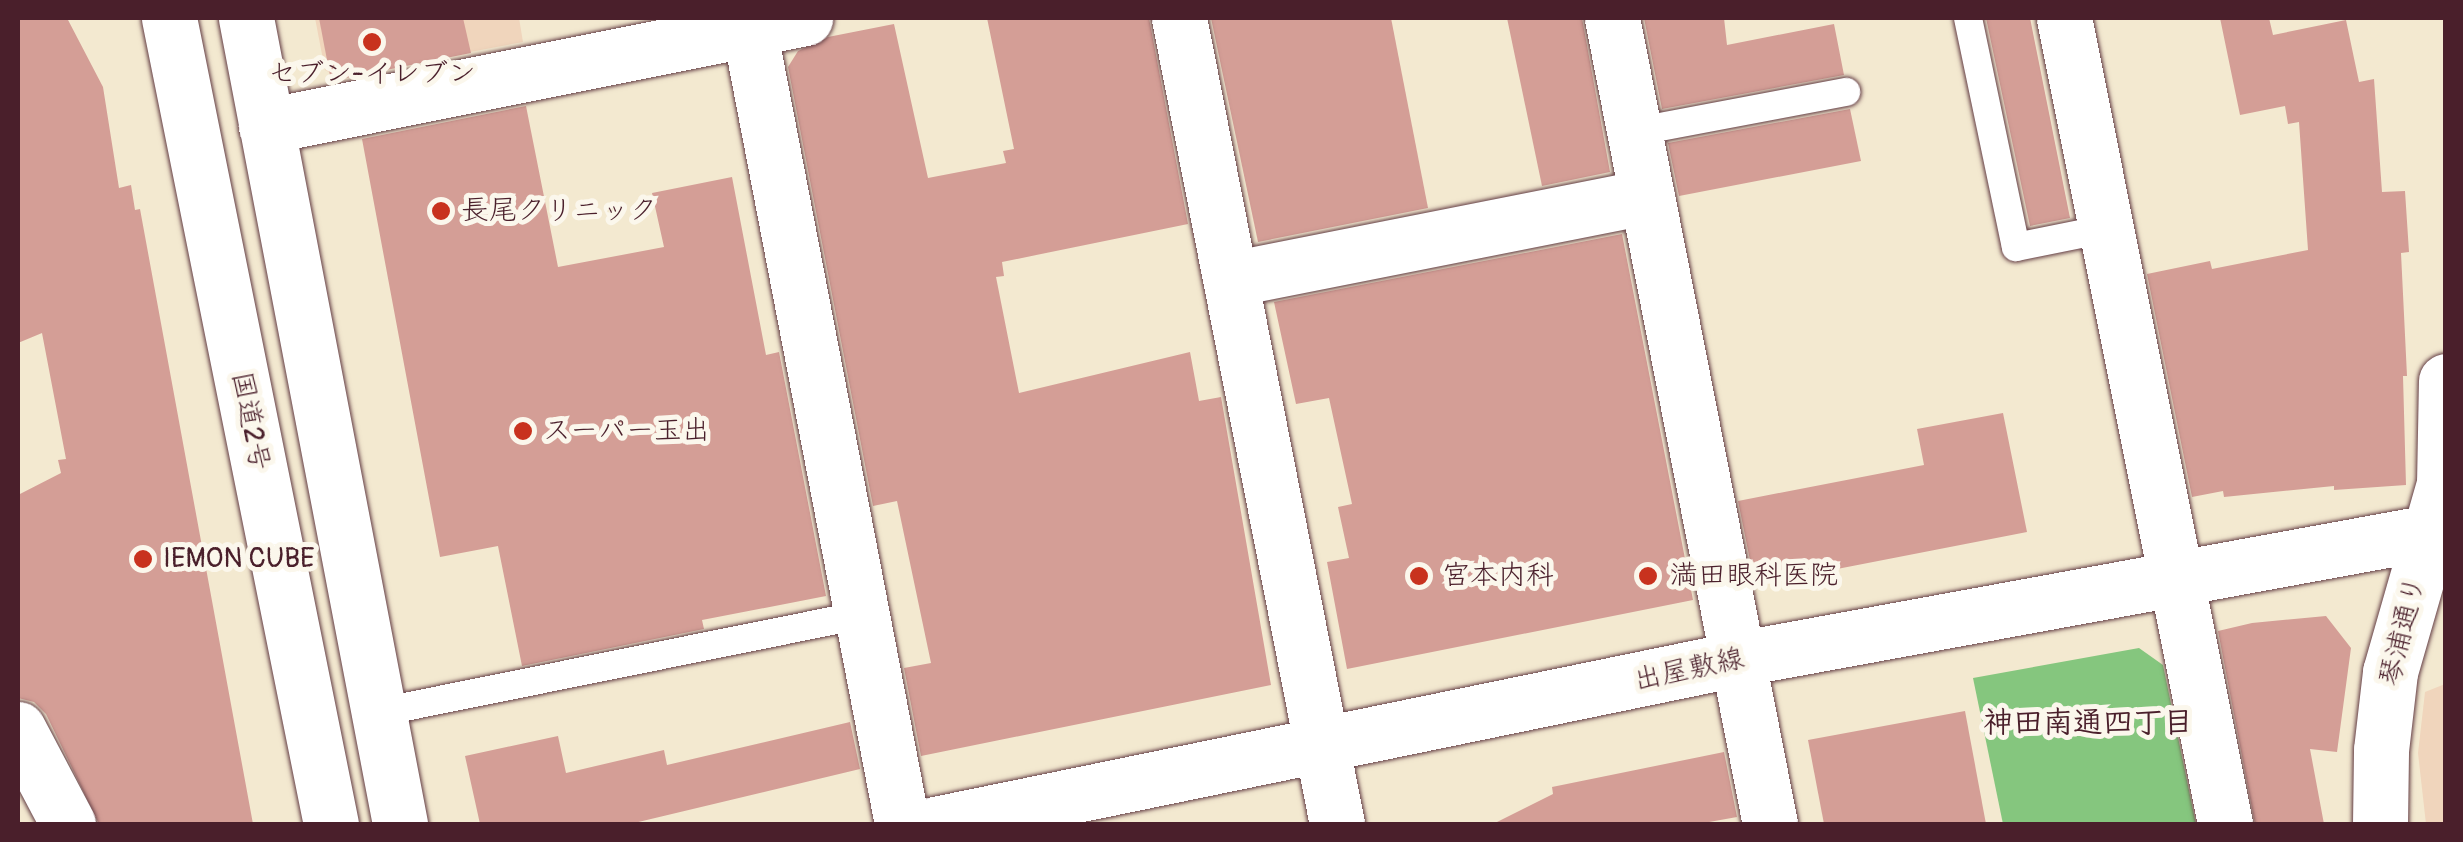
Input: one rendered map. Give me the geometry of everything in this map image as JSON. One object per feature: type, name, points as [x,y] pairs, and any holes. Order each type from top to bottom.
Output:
[{"type":"main road","name":"国道2号","points":[[169,18],[331,824]]},
{"type":"main road","points":[[246,18],[400,824]]},
{"type":"main road","points":[[266,126],[748,23],[805,18]]},
{"type":"main road","points":[[1179,18],[1338,824]]},
{"type":"main road","points":[[1612,18],[1770,824]]},
{"type":"main road","points":[[2064,18],[2226,824]]},
{"type":"main road","points":[[748,23],[858,616],[902,824]]},
{"type":"main road","points":[[1230,279],[1647,197]]},
{"type":"main road","name":"琴浦通り","points":[[2380,824],[2380,750],[2390,672],[2438,530],[2444,484],[2446,381]]},
{"type":"main road","name":"出屋敷線","points":[[935,824],[1737,660],[2438,530]]},
{"type":"main road","points":[[22,747],[68,824]]},
{"type":"lane","points":[[1968,18],[2016,247],[2105,229]]},
{"type":"lane","points":[[1634,132],[1846,92]]},
{"type":"lane","points":[[376,713],[858,616]]},
{"type":"shaded area","points":[[315,18],[519,18],[523,42],[338,77],[325,70]]},
{"type":"shaded area","points":[[2445,684],[2445,824],[2426,824],[2418,753],[2425,692]]},
{"type":"green space","points":[[2139,648],[2163,665],[2196,824],[2003,824],[1973,678]]},
{"type":"building","points":[[18,18],[67,18],[103,87],[119,188],[131,185],[135,210],[140,209],[253,824],[99,824],[46,714],[34,702],[18,698],[18,495],[61,473],[58,460],[66,459],[42,333],[18,343]]},
{"type":"building","name":"セブン-イレブン","points":[[319,18],[463,18],[471,53],[331,81]]},
{"type":"building","points":[[987,18],[1149,18],[1188,224],[1002,262],[1004,276],[996,277],[1019,393],[1190,352],[1199,401],[1221,397],[1271,685],[921,756],[904,668],[931,663],[897,501],[873,506],[788,67],[798,51],[828,37],[894,24],[928,178],[1006,163],[1003,151],[1014,149]]},
{"type":"building","points":[[1211,18],[1391,18],[1428,208],[1258,242]]},
{"type":"building","points":[[1507,18],[1582,18],[1610,172],[1542,186]]},
{"type":"building","points":[[1644,18],[1724,18],[1727,45],[1834,24],[1844,75],[1662,109]]},
{"type":"building","points":[[1986,18],[2030,18],[2070,218],[2030,226]]},
{"type":"building","points":[[2220,18],[2269,18],[2273,35],[2346,20],[2359,82],[2374,79],[2382,192],[2405,191],[2409,252],[2401,253],[2407,376],[2403,376],[2406,485],[2334,490],[2334,486],[2224,497],[2223,491],[2192,497],[2147,274],[2210,261],[2212,269],[2308,250],[2299,122],[2288,124],[2285,106],[2240,115]]},
{"type":"building","points":[[526,106],[558,267],[664,247],[652,193],[732,177],[766,355],[779,352],[826,596],[702,620],[704,629],[522,666],[498,546],[440,557],[362,139]]},
{"type":"building","points":[[1850,109],[1861,161],[1679,196],[1668,143]]},
{"type":"building","points":[[1622,234],[1693,600],[1347,669],[1327,562],[1349,558],[1338,507],[1352,504],[1329,398],[1296,404],[1274,302]]},
{"type":"building","points":[[2003,413],[2027,532],[1755,585],[1738,501],[1924,465],[1917,429]]},
{"type":"building","points":[[2326,616],[2351,648],[2337,752],[2310,749],[2324,824],[2255,824],[2218,631],[2252,623]]},
{"type":"building","points":[[1965,711],[1986,824],[1824,824],[1808,740]]},
{"type":"building","points":[[850,722],[860,769],[630,824],[480,824],[465,756],[558,736],[566,773],[664,750],[667,765]]},
{"type":"building","points":[[1724,752],[1737,817],[1698,824],[1493,824],[1553,794],[1552,787]]},
{"type":"place","name":"セブン-イレブン","points":[[372,42]]},
{"type":"place","name":"長尾クリニック","points":[[441,211]]},
{"type":"place","name":"スーパー玉出","points":[[523,431]]},
{"type":"place","name":"IEMON CUBE","points":[[143,559]]},
{"type":"place","name":"宮本内科","points":[[1419,576]]},
{"type":"place","name":"満田眼科医院","points":[[1648,576]]},
{"type":"district","name":"神田南通四丁目","points":[[2088,723]]}]
